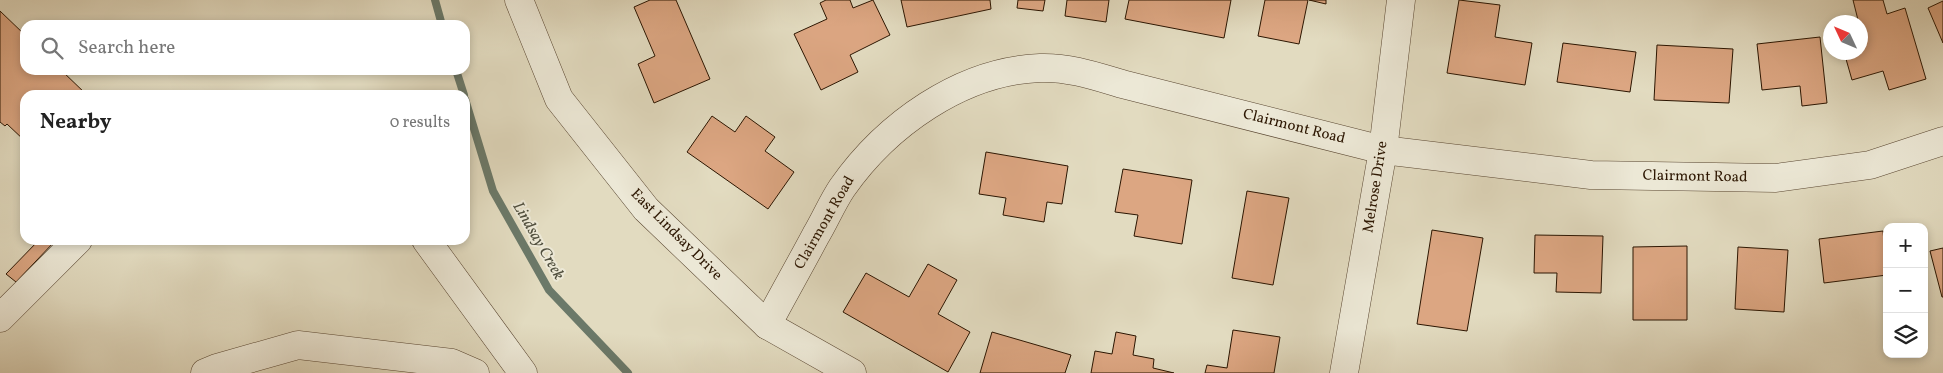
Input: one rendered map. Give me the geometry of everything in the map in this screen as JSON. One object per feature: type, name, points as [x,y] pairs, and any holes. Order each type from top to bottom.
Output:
[{"type":"street","name":"East Lindsay Drive","points":[[518,0],[558,99],[646,209],[767,325],[852,373]]},
{"type":"street","name":"Melrose Drive","points":[[1344,373],[1383,150],[1401,0]]},
{"type":"street","name":"Clairmont Road","points":[[767,325],[841,190],[866,158],[895,130],[928,106],[963,87],[1001,73],[1041,68],[1081,71],[1122,84],[1383,150],[1591,175],[1776,178],[1870,165],[1943,141]]},
{"type":"street","points":[[0,318],[73,245]]},
{"type":"street","points":[[430,245],[523,373]]},
{"type":"street","points":[[205,373],[298,345],[452,363],[476,373]]},
{"type":"building","points":[[650,0],[676,0],[710,79],[654,103],[638,64],[655,56],[634,7]]},
{"type":"building","points":[[826,0],[850,0],[853,8],[873,0],[890,35],[850,55],[858,72],[821,90],[794,34],[827,19],[820,3]]},
{"type":"building","points":[[901,0],[990,0],[991,9],[907,27]]},
{"type":"building","points":[[1018,0],[1045,0],[1043,11],[1017,8]]},
{"type":"building","points":[[1067,0],[1109,0],[1106,22],[1065,16]]},
{"type":"building","points":[[1129,0],[1231,0],[1224,38],[1125,19]]},
{"type":"building","points":[[1265,0],[1308,0],[1299,44],[1258,36]]},
{"type":"building","points":[[1309,0],[1326,0],[1326,4]]},
{"type":"building","points":[[1459,0],[1500,5],[1495,37],[1532,43],[1525,85],[1447,73]]},
{"type":"building","points":[[1853,0],[1883,0],[1887,14],[1905,8],[1926,79],[1889,90],[1883,71],[1852,80],[1846,60],[1868,60],[1868,15],[1857,15]]},
{"type":"building","points":[[1943,1],[1943,43],[1928,8]]},
{"type":"building","points":[[0,11],[20,30],[20,75],[66,75],[82,90],[20,90],[20,136],[7,124],[5,126],[0,122]]},
{"type":"building","points":[[1820,37],[1827,103],[1802,106],[1800,86],[1762,90],[1757,44]]},
{"type":"building","points":[[1563,43],[1636,52],[1630,92],[1557,82]]},
{"type":"building","points":[[1657,45],[1733,49],[1729,103],[1654,100]]},
{"type":"building","points":[[712,116],[735,132],[746,116],[775,137],[765,151],[794,172],[768,209],[687,152]]},
{"type":"building","points":[[986,152],[1068,166],[1062,204],[1047,202],[1044,222],[1003,215],[1006,198],[979,194]]},
{"type":"building","points":[[1123,169],[1192,180],[1182,244],[1134,236],[1138,215],[1115,212]]},
{"type":"building","points":[[1247,191],[1289,198],[1273,285],[1232,278]]},
{"type":"building","points":[[1432,230],[1483,238],[1467,331],[1417,324]]},
{"type":"building","points":[[1883,231],[1883,276],[1824,283],[1819,239]]},
{"type":"building","points":[[1535,235],[1603,236],[1601,293],[1556,292],[1557,273],[1534,273]]},
{"type":"building","points":[[34,245],[51,245],[16,282],[6,274]]},
{"type":"building","points":[[1687,246],[1687,320],[1633,320],[1633,247]]},
{"type":"building","points":[[1738,247],[1788,250],[1784,312],[1735,309]]},
{"type":"building","points":[[1943,248],[1943,297],[1942,297],[1930,251]]},
{"type":"building","points":[[928,264],[957,280],[938,314],[970,332],[948,372],[843,312],[866,273],[909,297]]},
{"type":"building","points":[[1233,330],[1280,337],[1274,373],[1205,373],[1207,365],[1227,368]]},
{"type":"building","points":[[992,332],[1071,355],[1065,373],[980,373]]},
{"type":"building","points":[[1116,332],[1136,336],[1133,355],[1154,359],[1153,368],[1174,373],[1091,373],[1095,351],[1112,354]]},
{"type":"waterway","name":"Lindsay Creek","points":[[435,0],[441,20]]},
{"type":"waterway","name":"Lindsay Creek","points":[[458,75],[462,90]]},
{"type":"waterway","name":"Lindsay Creek","points":[[470,115],[493,191],[549,290],[628,373]]}]
